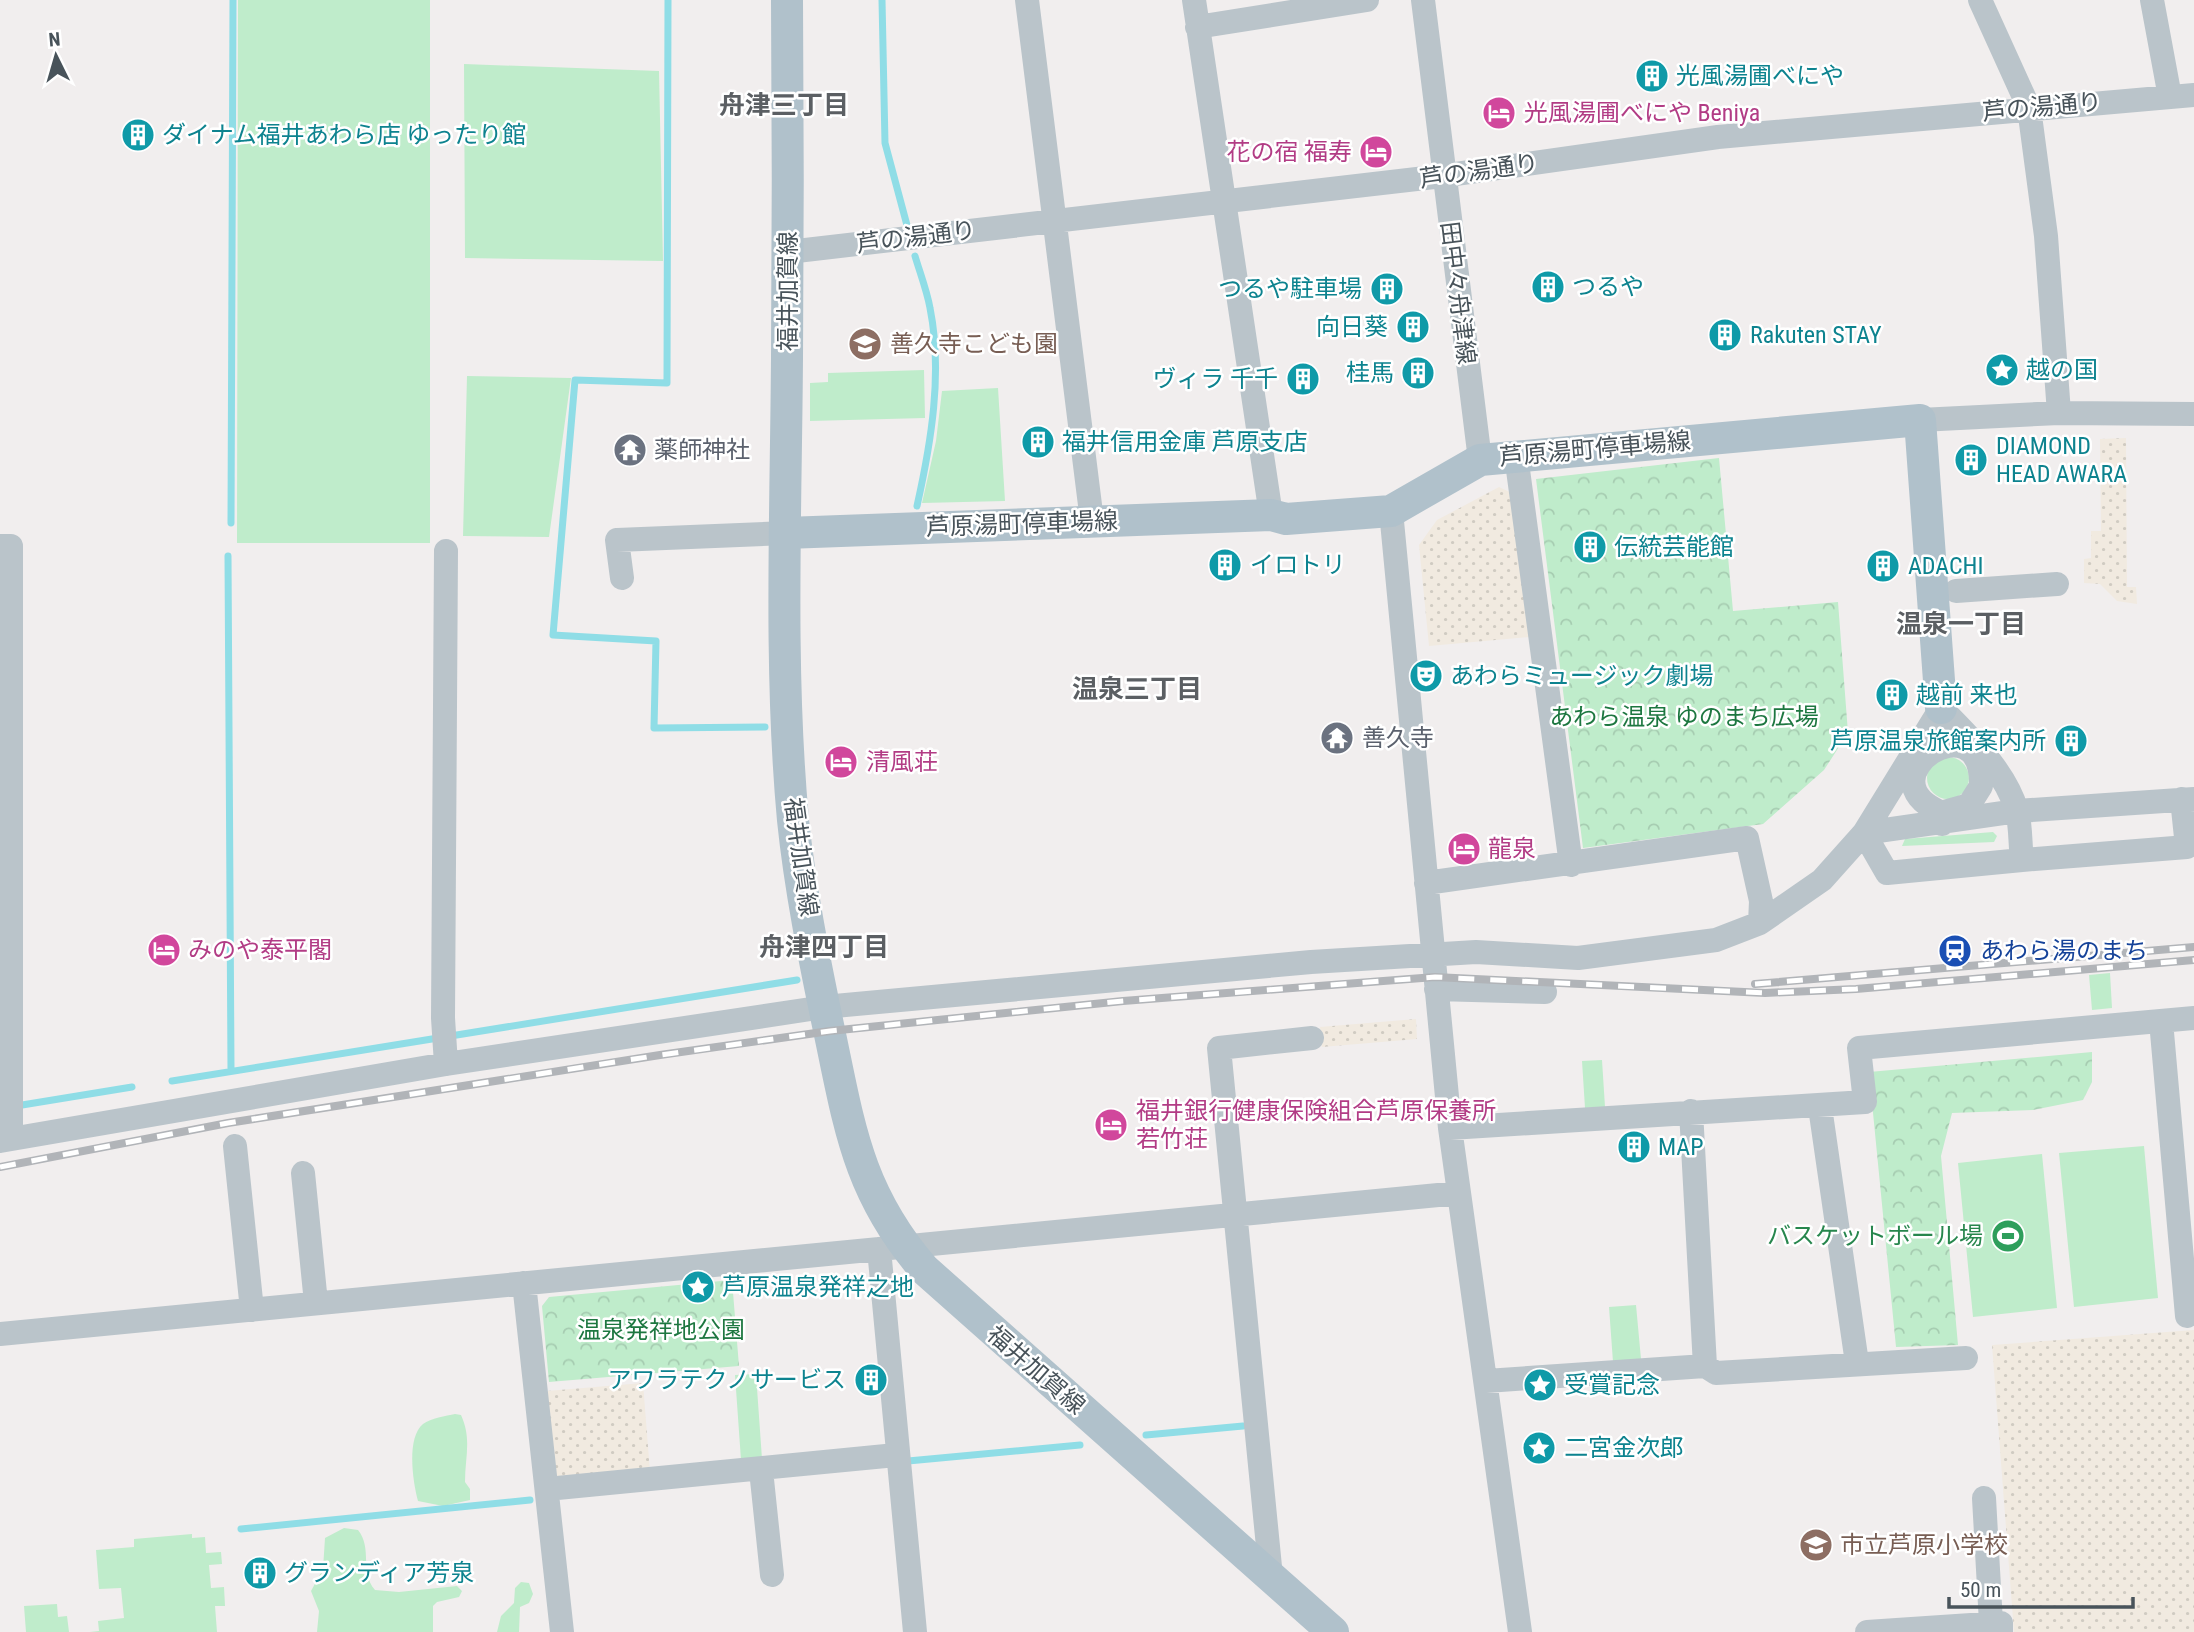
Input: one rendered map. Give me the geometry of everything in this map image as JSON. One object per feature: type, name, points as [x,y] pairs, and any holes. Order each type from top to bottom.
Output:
[{"type":"main road","name":"福井加賀線","points":[[787,0],[786,533],[790,779],[793,824],[824,1007],[857,1155],[891,1247],[949,1293],[1333,1632]]},
{"type":"main road","name":"芦原湯町停車場線","points":[[786,533],[1271,515],[1286,519],[1391,511],[1480,460],[1920,420]]},
{"type":"main road","points":[[1920,420],[1941,708]]},
{"type":"street","points":[[1027,0],[1092,521]]},
{"type":"street","points":[[1194,0],[1271,515]]},
{"type":"street","points":[[1198,27],[1367,0]]},
{"type":"street","name":"田中々舟津線","points":[[1423,0],[1480,460]]},
{"type":"street","points":[[1980,0],[2029,108],[2046,236],[2059,413]]},
{"type":"street","points":[[2152,0],[2182,96]]},
{"type":"street","name":"芦の湯通り","points":[[788,252],[1443,176],[1718,137],[2182,96]]},
{"type":"street","points":[[1920,420],[2059,413],[2194,414]]},
{"type":"street","points":[[1516,455],[1572,865]]},
{"type":"street","points":[[1391,511],[1450,1128],[1520,1632]]},
{"type":"street","points":[[622,578],[617,540],[786,533]]},
{"type":"street","points":[[0,546],[11,546],[10,1086],[5,1140],[445,1055],[824,1007],[1311,962],[1476,952],[1578,958],[1716,940],[1760,923],[1822,880],[1864,833],[1914,763],[1941,708],[2017,811],[2022,860]]},
{"type":"street","points":[[445,1055],[446,551]]},
{"type":"street","points":[[1956,591],[2057,584]]},
{"type":"street","points":[[1914,763],[1933,750],[1947,745],[1965,750],[1979,758]]},
{"type":"street","points":[[1953,816],[1981,786],[1979,758]]},
{"type":"street","points":[[1914,763],[1915,786],[1919,795],[1953,816]]},
{"type":"street","points":[[2188,799],[2187,847],[1887,873],[1864,833],[1953,816],[2188,799]]},
{"type":"street","points":[[1426,883],[1572,865],[1747,838],[1760,901],[1760,923]]},
{"type":"street","points":[[1436,989],[1545,992]]},
{"type":"street","points":[[1450,1128],[1691,1111],[1820,1107],[1865,1102],[1859,1048],[2194,1018]]},
{"type":"street","points":[[2161,1021],[2187,1316]]},
{"type":"street","points":[[1271,1577],[1219,1048],[1312,1038]]},
{"type":"street","points":[[1820,1107],[1857,1363]]},
{"type":"street","points":[[1691,1111],[1705,1366]]},
{"type":"street","points":[[235,1146],[252,1310]]},
{"type":"street","points":[[303,1173],[316,1303]]},
{"type":"street","points":[[0,1334],[1460,1193]]},
{"type":"street","points":[[891,1247],[896,1455],[915,1632]]},
{"type":"street","points":[[524,1283],[562,1632]]},
{"type":"street","points":[[1486,1381],[1705,1366],[1716,1373],[1966,1358]]},
{"type":"street","points":[[547,1489],[896,1455]]},
{"type":"street","points":[[761,1470],[772,1575]]},
{"type":"street","points":[[1867,1632],[1996,1628],[1984,1498]]},
{"type":"green space","points":[[238,0],[430,0],[430,543],[237,543]]},
{"type":"green space","points":[[464,64],[659,71],[663,261],[465,258]]},
{"type":"green space","points":[[924,370],[925,418],[810,421],[810,383],[828,382],[828,373]]},
{"type":"green space","points":[[467,376],[571,378],[549,537],[463,536]]},
{"type":"green space","points":[[998,388],[1005,501],[922,503],[936,441],[942,391]]},
{"type":"green space","name":"あわら温泉 ゆのまち広場","points":[[1719,458],[1733,611],[1838,602],[1848,733],[1824,770],[1763,824],[1583,848],[1536,479]]},
{"type":"green space","points":[[1948,757],[1963,763],[1969,778],[1963,793],[1948,799],[1933,793],[1927,778],[1933,763]]},
{"type":"green space","points":[[1993,832],[1997,836],[1994,842],[1902,846],[1905,839]]},
{"type":"green space","points":[[2110,973],[2112,1008],[2092,1010],[2089,975]]},
{"type":"green space","points":[[2092,1052],[2092,1082],[2083,1100],[2033,1110],[1952,1113],[1941,1156],[1958,1345],[1896,1347],[1869,1072]]},
{"type":"green space","points":[[1602,1060],[1605,1107],[1585,1108],[1582,1061]]},
{"type":"green space","points":[[2144,1146],[2158,1298],[2074,1307],[2059,1153]]},
{"type":"green space","name":"バスケットボール場","points":[[2042,1154],[2057,1308],[1973,1317],[1958,1163]]},
{"type":"green space","name":"温泉発祥地公園","points":[[732,1280],[739,1366],[549,1382],[542,1306],[549,1297]]},
{"type":"green space","points":[[1636,1305],[1641,1359],[1613,1362],[1609,1307]]},
{"type":"green space","points":[[756,1374],[762,1459],[741,1460],[735,1375]]},
{"type":"green space","points":[[455,1414],[461,1415],[466,1432],[465,1482],[470,1489],[470,1500],[443,1506],[418,1501],[412,1461],[414,1439],[423,1424]]},
{"type":"green space","points":[[344,1528],[358,1530],[362,1537],[368,1575],[375,1590],[399,1592],[457,1586],[462,1591],[459,1597],[437,1602],[433,1606],[433,1632],[317,1632],[319,1611],[311,1591],[323,1569],[325,1538]]},
{"type":"green space","points":[[192,1534],[192,1538],[205,1537],[206,1553],[221,1552],[222,1564],[209,1565],[211,1588],[224,1587],[225,1606],[215,1606],[217,1632],[90,1632],[99,1631],[98,1621],[124,1618],[121,1588],[99,1589],[96,1550],[134,1547],[134,1539]]},
{"type":"green space","points":[[521,1582],[529,1583],[533,1594],[529,1603],[520,1607],[519,1632],[497,1632],[501,1616],[514,1603],[515,1588]]},
{"type":"green space","points":[[57,1604],[58,1617],[67,1616],[69,1632],[26,1632],[24,1606]]},
{"type":"sand","points":[[2126,438],[2127,587],[2136,587],[2137,604],[2117,601],[2100,584],[2084,583],[2084,559],[2091,558],[2091,531],[2101,531],[2100,439]]},
{"type":"sand","points":[[1499,487],[1516,495],[1530,637],[1429,646],[1419,545],[1437,520]]},
{"type":"sand","points":[[1416,1019],[1417,1039],[1322,1047],[1320,1027]]},
{"type":"sand","points":[[2194,1330],[2194,1632],[2014,1632],[1992,1345]]},
{"type":"sand","points":[[643,1383],[650,1472],[554,1480],[547,1391]]},
{"type":"waterway","points":[[231,523],[233,0]]},
{"type":"waterway","points":[[668,0],[667,383],[575,380],[553,635],[656,641],[654,728],[765,727]]},
{"type":"waterway","points":[[882,0],[885,143],[908,229]]},
{"type":"waterway","points":[[915,256],[930,308],[935,358],[931,433],[917,506]]},
{"type":"waterway","points":[[228,556],[231,1070]]},
{"type":"waterway","points":[[172,1081],[797,980]]},
{"type":"waterway","points":[[16,1106],[132,1087]]},
{"type":"waterway","points":[[1146,1435],[1243,1426]]},
{"type":"waterway","points":[[908,1461],[1080,1445]]},
{"type":"waterway","points":[[241,1529],[530,1500]]},
{"type":"railway","points":[[1755,984],[2194,947]]},
{"type":"railway","points":[[0,1167],[228,1123],[660,1055],[830,1031],[1123,1001],[1435,977],[1765,993],[1856,989],[2194,960]]},
{"type":"place","name":"光風湯圃べにや","points":[[1652,76]]},
{"type":"place","name":"光風湯圃べにや Beniya","points":[[1499,113]]},
{"type":"place","name":"ダイナム福井あわら店 ゆったり館","points":[[138,135]]},
{"type":"place","name":"花の宿 福寿","points":[[1376,152]]},
{"type":"place","name":"つるや","points":[[1548,287]]},
{"type":"place","name":"つるや駐車場","points":[[1387,289]]},
{"type":"place","name":"向日葵","points":[[1413,327]]},
{"type":"place","name":"Rakuten STAY","points":[[1725,335]]},
{"type":"place","name":"善久寺こども園","points":[[865,344]]},
{"type":"place","name":"越の国","points":[[2002,370]]},
{"type":"place","name":"桂馬","points":[[1418,373]]},
{"type":"place","name":"ヴィラ 千千","points":[[1303,379]]},
{"type":"place","name":"福井信用金庫 芦原支店","points":[[1038,442]]},
{"type":"place","name":"薬師神社","points":[[630,450]]},
{"type":"place","name":"DIAMOND HEAD AWARA","points":[[1971,460]]},
{"type":"place","name":"伝統芸能館","points":[[1590,547]]},
{"type":"place","name":"イロトリ","points":[[1225,565]]},
{"type":"place","name":"ADACHI","points":[[1883,566]]},
{"type":"place","name":"あわらミュージック劇場","points":[[1426,676]]},
{"type":"place","name":"越前 来也","points":[[1892,695]]},
{"type":"place","name":"善久寺","points":[[1337,738]]},
{"type":"place","name":"芦原温泉旅館案内所","points":[[2071,741]]},
{"type":"place","name":"清風荘","points":[[841,762]]},
{"type":"place","name":"龍泉","points":[[1464,849]]},
{"type":"place","name":"みのや泰平閣","points":[[164,950]]},
{"type":"place","name":"あわら湯のまち","points":[[1955,951]]},
{"type":"place","name":"福井銀行健康保険組合芦原保養所 若竹荘","points":[[1111,1125]]},
{"type":"place","name":"MAP","points":[[1634,1147]]},
{"type":"place","name":"バスケットボール場","points":[[2008,1236]]},
{"type":"place","name":"芦原温泉発祥之地","points":[[698,1287]]},
{"type":"place","name":"アワラテクノサービス","points":[[871,1380]]},
{"type":"place","name":"受賞記念","points":[[1540,1385]]},
{"type":"place","name":"二宮金次郎","points":[[1539,1448]]},
{"type":"place","name":"市立芦原小学校","points":[[1816,1545]]},
{"type":"place","name":"グランディア芳泉","points":[[260,1573]]},
{"type":"district","name":"舟津三丁目","points":[[784,105]]},
{"type":"district","name":"温泉一丁目","points":[[1961,624]]},
{"type":"district","name":"温泉三丁目","points":[[1137,689]]},
{"type":"district","name":"舟津四丁目","points":[[824,947]]}]
